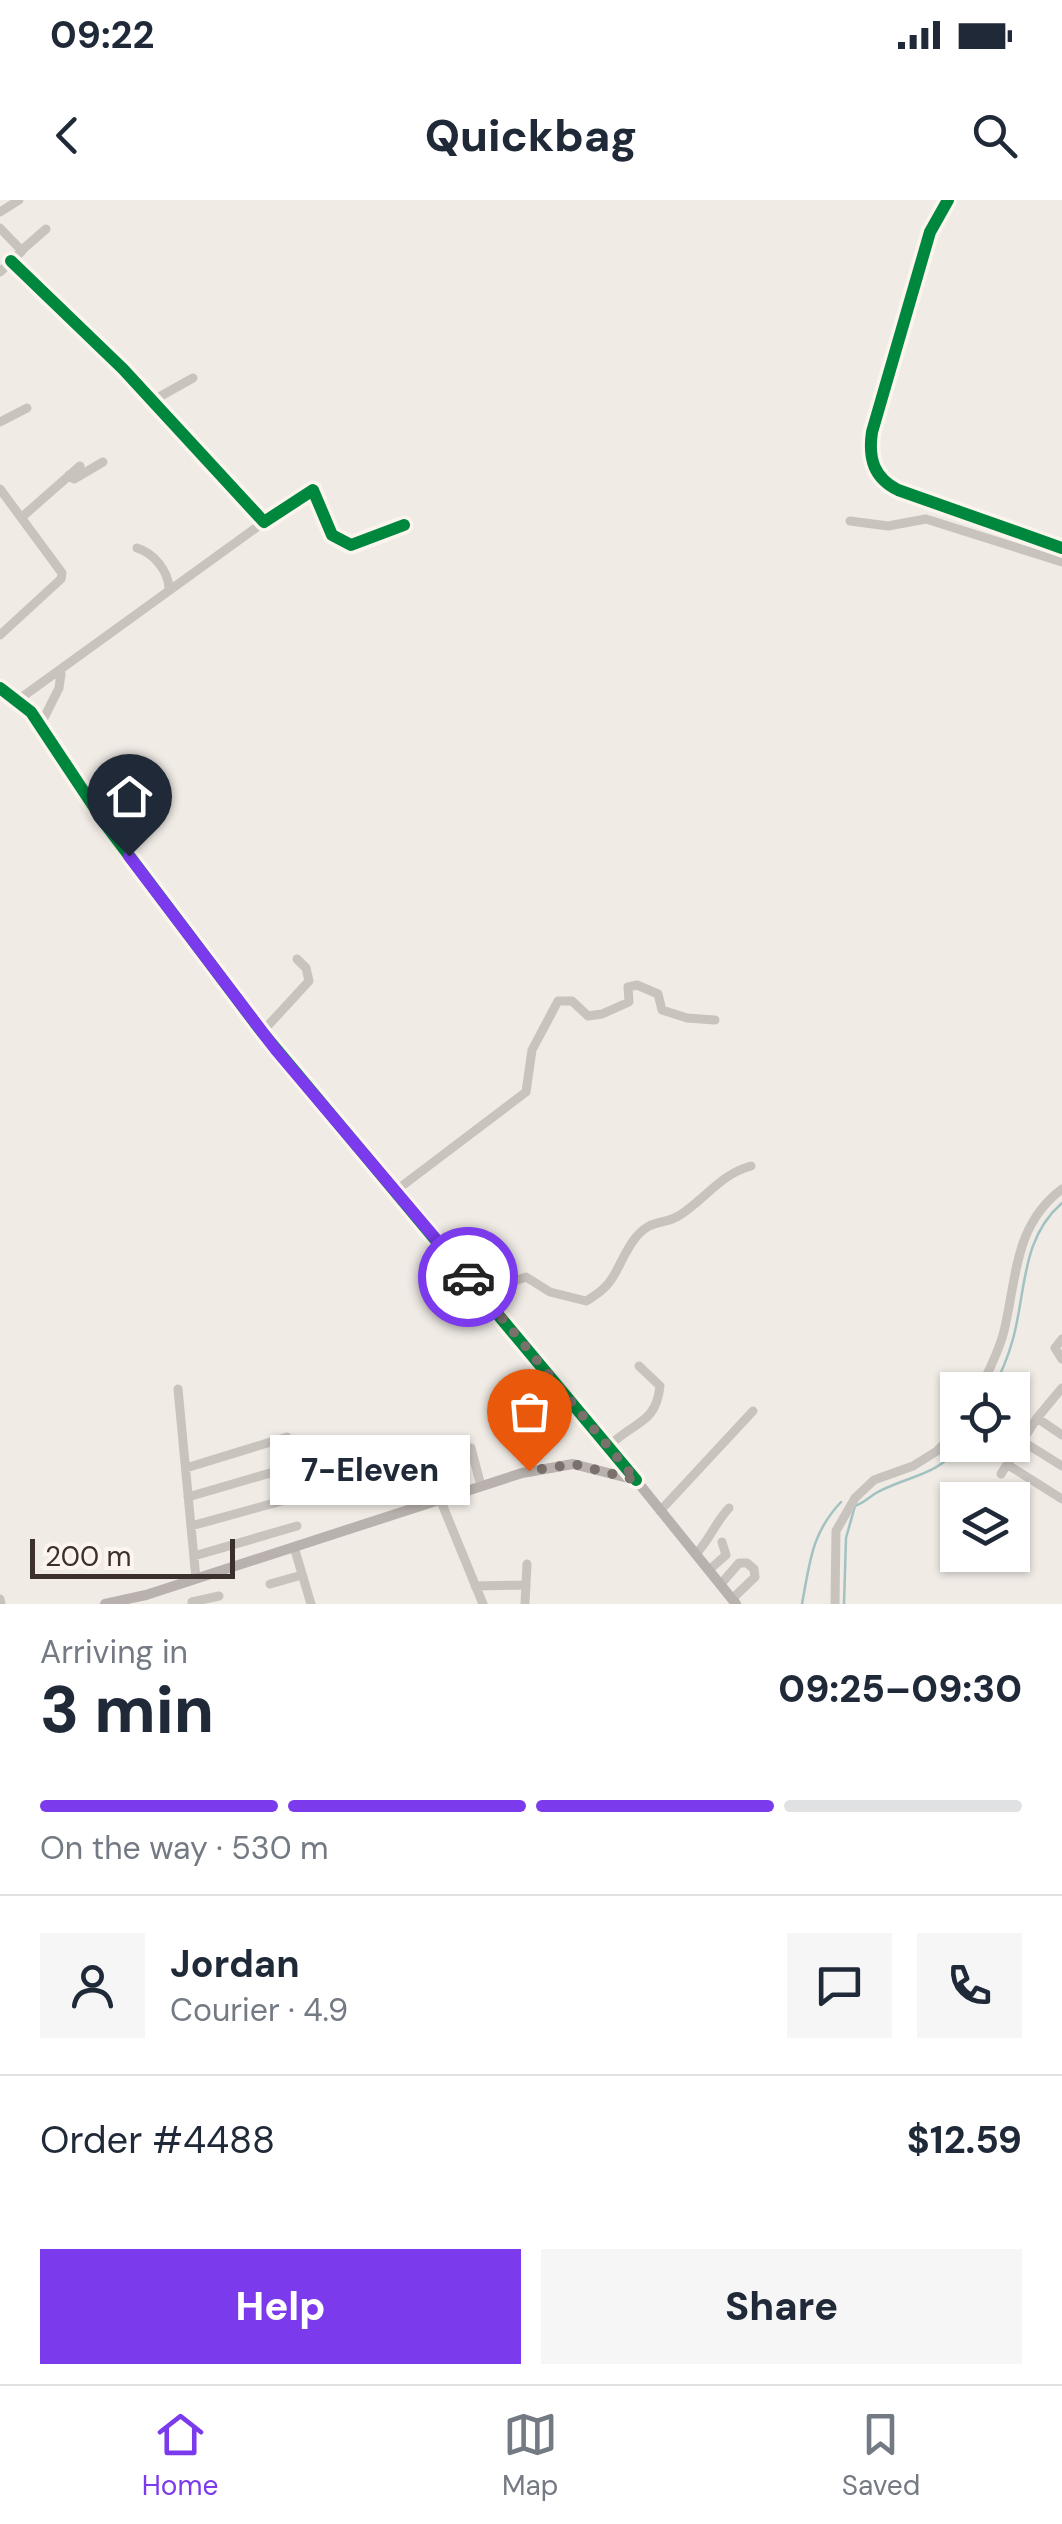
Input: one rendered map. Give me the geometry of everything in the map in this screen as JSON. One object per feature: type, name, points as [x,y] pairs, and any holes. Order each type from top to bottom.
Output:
[{"type":"main road","points":[[104,1604],[130,1601],[529,1471],[574,1464],[636,1480],[734,1602]]},
{"type":"street","points":[[0,212],[19,200]]},
{"type":"street","points":[[948,200],[930,232],[872,432],[870,451],[874,467],[880,480],[898,490],[1062,548]]},
{"type":"street","points":[[0,228],[22,250]]},
{"type":"street","points":[[0,272],[46,229]]},
{"type":"street","points":[[11,261],[92,338],[264,522]]},
{"type":"street","points":[[152,401],[193,378]]},
{"type":"street","points":[[0,422],[27,408]]},
{"type":"street","points":[[69,476],[74,478],[103,462]]},
{"type":"street","points":[[22,517],[80,466]]},
{"type":"street","points":[[0,489],[62,573],[61,579],[2,631]]},
{"type":"street","points":[[18,700],[169,588],[313,490],[332,534],[351,545],[404,525]]},
{"type":"street","points":[[850,521],[888,526],[926,519],[1062,562]]},
{"type":"street","points":[[137,548],[151,554],[169,580],[169,588]]},
{"type":"street","points":[[40,726],[61,674]]},
{"type":"street","points":[[0,688],[18,700],[40,726],[106,825],[262,1032],[636,1480]]},
{"type":"street","points":[[262,1032],[308,981],[306,968],[297,959]]},
{"type":"street","points":[[394,1192],[526,1092],[532,1050],[558,1001],[572,1001],[588,1016],[602,1014],[630,1002],[628,986],[638,985],[658,994],[662,1010],[714,1020]]},
{"type":"street","points":[[480,1293],[526,1276],[550,1292],[586,1301],[609,1288],[632,1242],[654,1222],[677,1217],[730,1173],[751,1166]]},
{"type":"street","points":[[988,1372],[1002,1340],[1024,1234],[1045,1202],[1062,1189]]},
{"type":"street","points":[[1062,1339],[1055,1350],[1062,1359]]},
{"type":"street","points":[[608,1447],[630,1426],[652,1416],[656,1409],[660,1386],[639,1366]]},
{"type":"street","points":[[1030,1429],[1062,1388]]},
{"type":"street","points":[[178,1389],[194,1556],[192,1603],[218,1596]]},
{"type":"street","points":[[660,1511],[753,1411]]},
{"type":"street","points":[[1037,1418],[1062,1434]]},
{"type":"street","points":[[186,1468],[287,1438],[300,1496],[191,1526]]},
{"type":"street","points":[[1030,1446],[1062,1466]]},
{"type":"street","points":[[470,1448],[480,1486]]},
{"type":"street","points":[[835,1604],[836,1531],[855,1498],[874,1480],[913,1466],[940,1449]]},
{"type":"street","points":[[1008,1462],[1004,1469],[1062,1500]]},
{"type":"street","points":[[188,1497],[294,1466]]},
{"type":"street","points":[[440,1499],[483,1604]]},
{"type":"street","points":[[696,1554],[729,1508]]},
{"type":"street","points":[[194,1556],[297,1526]]},
{"type":"street","points":[[709,1570],[726,1555],[722,1542]]},
{"type":"street","points":[[294,1547],[311,1604]]},
{"type":"street","points":[[720,1584],[738,1563],[747,1563],[754,1569],[755,1577],[734,1602]]},
{"type":"street","points":[[525,1604],[527,1564]]},
{"type":"street","points":[[270,1584],[302,1574]]},
{"type":"street","points":[[475,1586],[526,1585]]},
{"type":"waterway","points":[[1001,1372],[1013,1339],[1032,1249],[1039,1232],[1062,1203]]},
{"type":"waterway","points":[[844,1604],[846,1538],[855,1506],[943,1462]]},
{"type":"waterway","points":[[802,1604],[818,1537],[841,1502]]},
{"type":"cycle path","points":[[948,200],[930,232],[872,432],[874,467],[883,480],[898,490],[1062,548]]},
{"type":"cycle path","points":[[11,261],[123,369],[264,522],[313,490],[332,535],[351,545],[404,525]]},
{"type":"cycle path","points":[[0,688],[31,712],[106,825],[262,1032],[636,1480]]},
{"type":"way so far","points":[[468,1277],[636,1480],[574,1464],[529,1471]]},
{"type":"place","name":"7-Eleven","points":[[529,1471]]},
{"type":"route","points":[[129,856],[276,1050],[468,1277]]}]
